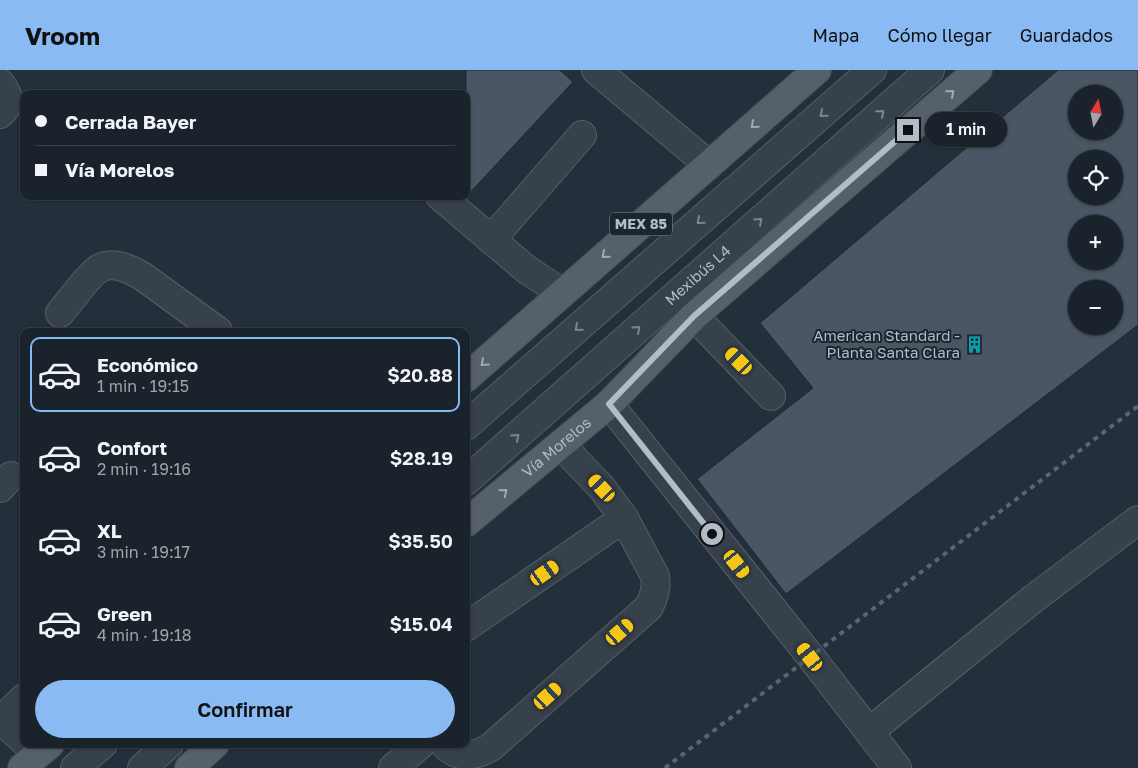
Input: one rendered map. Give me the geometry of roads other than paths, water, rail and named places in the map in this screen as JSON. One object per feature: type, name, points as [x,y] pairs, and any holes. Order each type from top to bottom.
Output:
[{"type":"main road","name":"MEX 85","points":[[470,374],[817,70]]},
{"type":"main road","name":"Vía Morelos","points":[[470,520],[609,404],[694,316],[978,70]]},
{"type":"main road","points":[[189,768],[212,748]]},
{"type":"lane","points":[[596,70],[709,164]]},
{"type":"lane","points":[[470,422],[872,70]]},
{"type":"lane","name":"Mexibús L4","points":[[470,476],[930,70]]},
{"type":"lane","points":[[0,83],[7,92],[9,102],[5,110],[0,114]]},
{"type":"lane","points":[[491,240],[582,135]]},
{"type":"lane","points":[[445,200],[526,269],[562,293]]},
{"type":"lane","points":[[60,313],[94,272],[102,266],[118,266],[131,269],[142,276],[214,328]]},
{"type":"lane","points":[[694,316],[771,396]]},
{"type":"lane","points":[[609,404],[896,768]]},
{"type":"lane","points":[[447,748],[459,754],[471,755],[481,753],[491,747],[649,607],[654,596],[655,576],[624,518],[602,488],[561,445]]},
{"type":"lane","points":[[470,624],[624,518]]},
{"type":"lane","points":[[869,732],[1034,599],[1138,520]]},
{"type":"lane","points":[[20,702],[0,719],[20,738]]},
{"type":"lane","points":[[75,768],[98,748]]},
{"type":"lane","points":[[142,768],[165,748]]},
{"type":"lane","points":[[393,768],[416,748]]},
{"type":"railway","points":[[665,768],[1138,406]]},
{"type":"place","name":"American Standard - Planta Santa Clara","points":[[974,345]]}]
